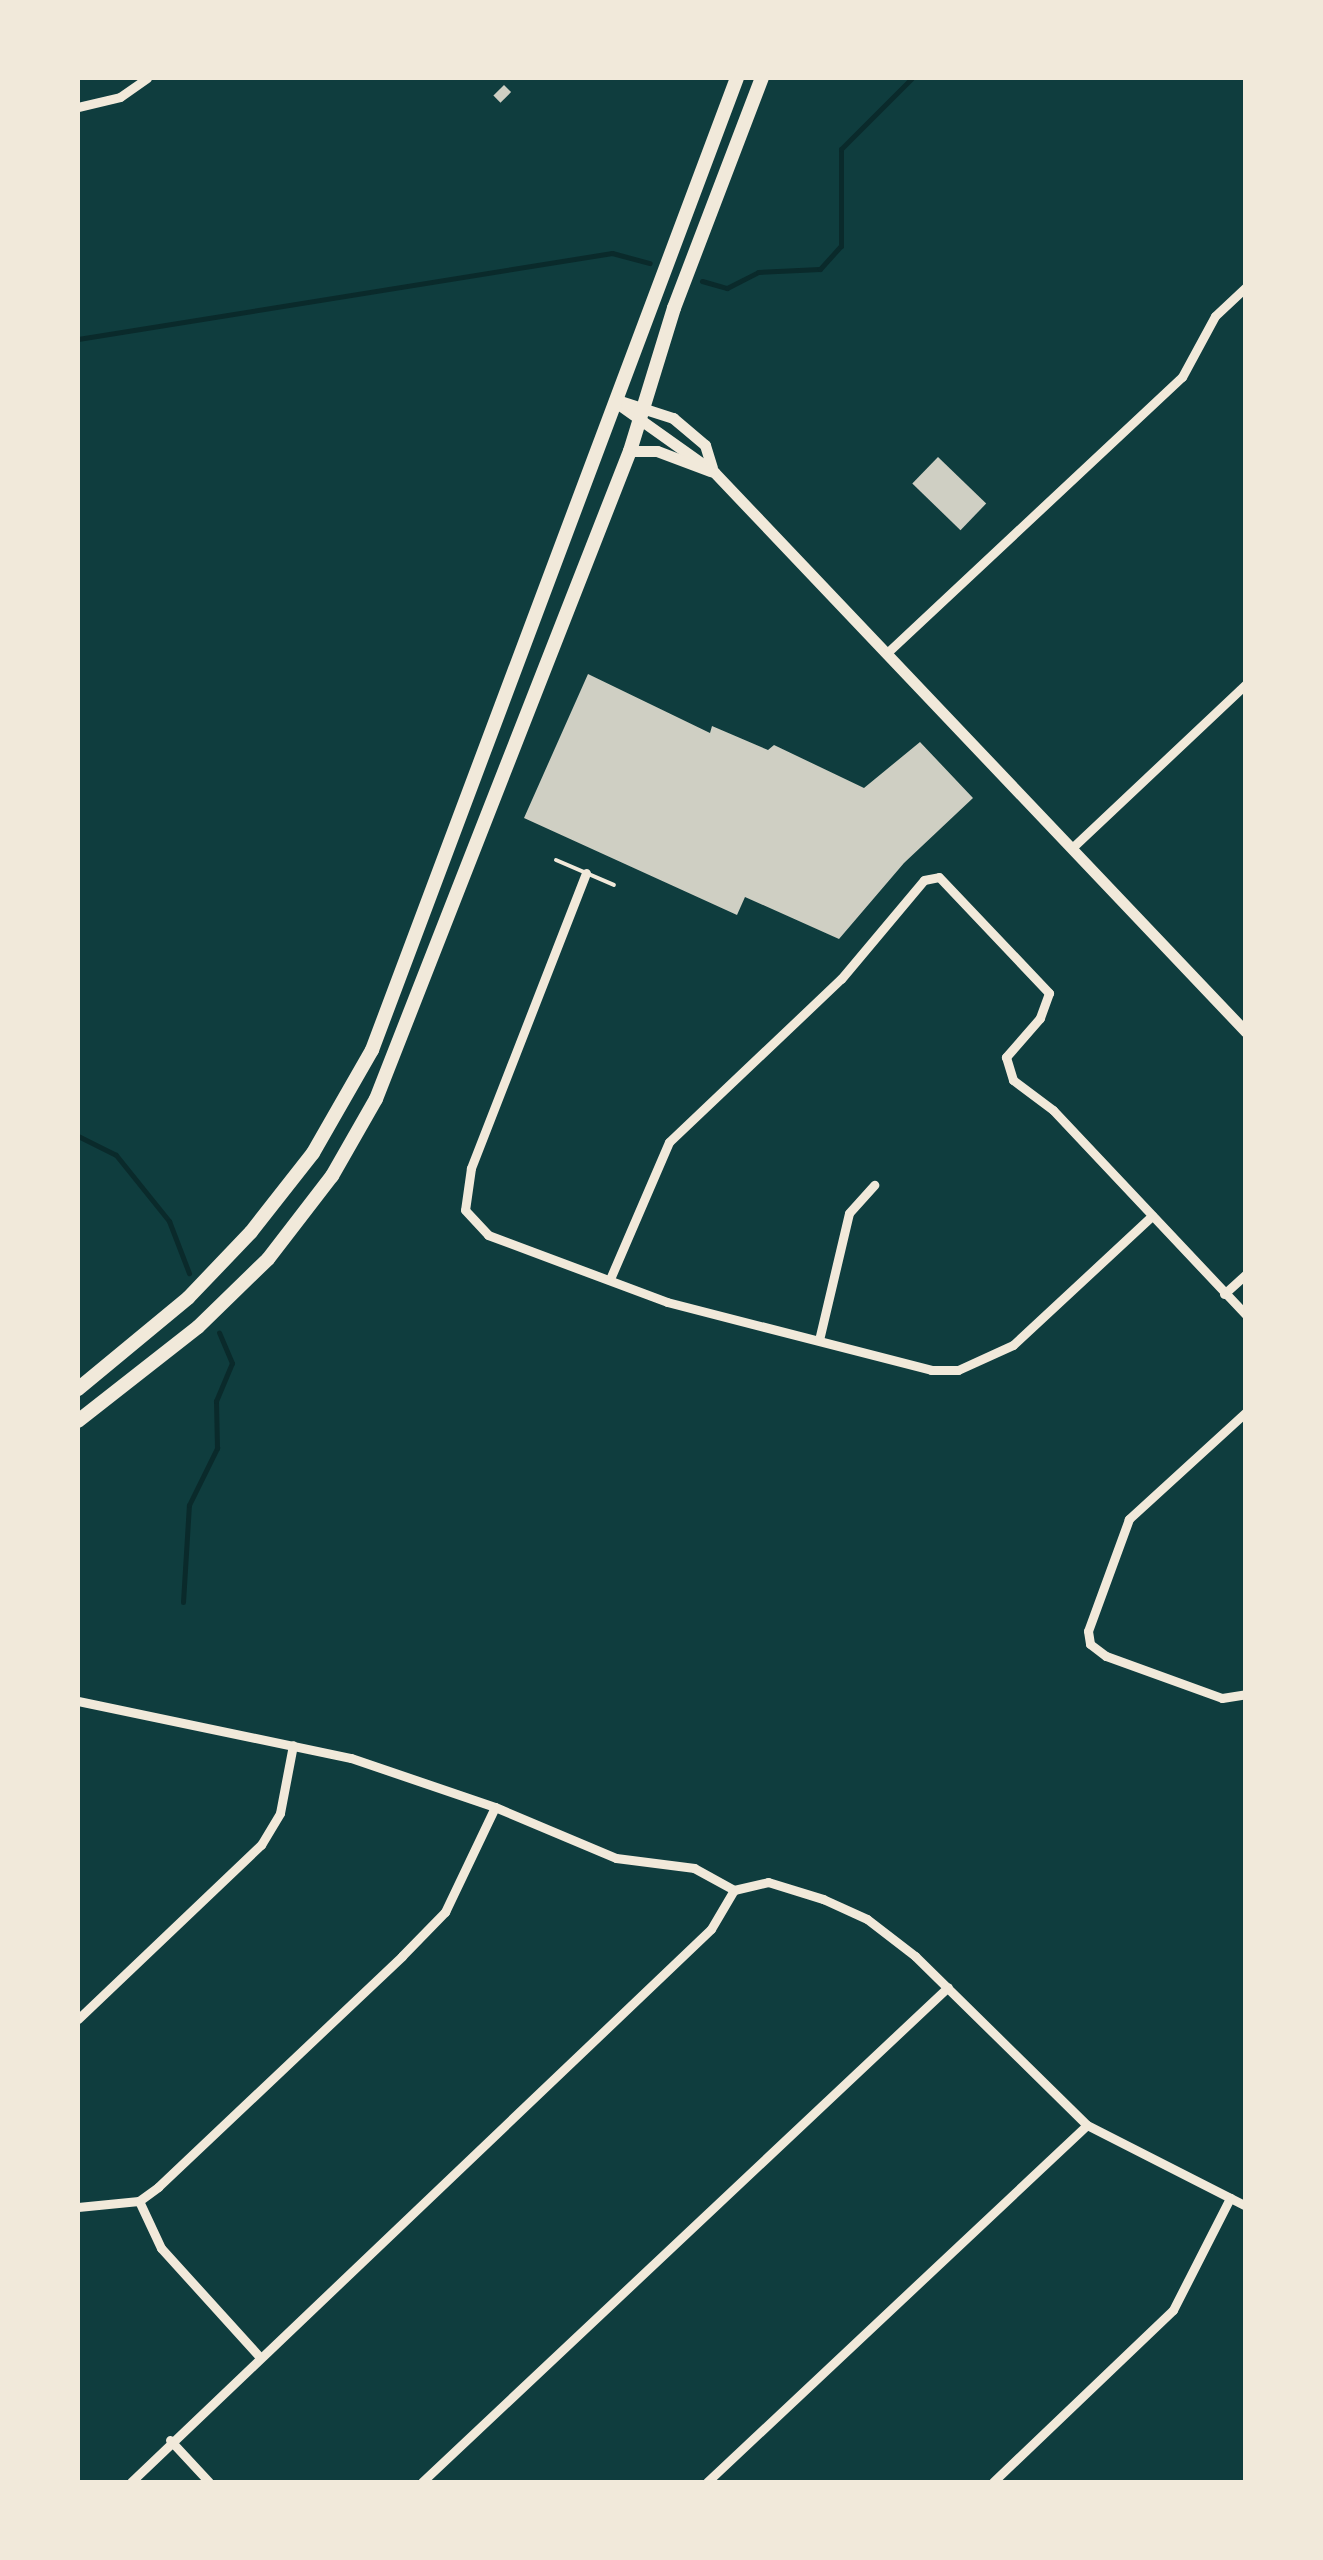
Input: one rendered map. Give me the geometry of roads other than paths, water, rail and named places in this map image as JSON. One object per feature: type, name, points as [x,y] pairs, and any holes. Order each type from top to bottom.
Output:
[{"type":"main road","points":[[78,1389],[227,1258],[286,1191],[356,1082],[737,78]]},
{"type":"main road","points":[[78,1420],[240,1288],[290,1234],[352,1142],[397,1051],[630,450],[674,308],[762,78]]},
{"type":"street","points":[[78,107],[120,97],[146,78]]},
{"type":"street","points":[[890,651],[1182,378],[1215,316],[1246,288]]},
{"type":"street","points":[[614,400],[705,445],[714,472]]},
{"type":"street","points":[[630,450],[657,451],[714,472],[890,651],[1246,1032]]},
{"type":"street","points":[[1073,847],[1246,684]]},
{"type":"street","points":[[586,873],[464,1197],[473,1225],[488,1235],[667,1302],[931,1370],[984,1361],[1013,1345],[1152,1216]]},
{"type":"street","points":[[610,1279],[669,1142],[841,979],[924,880],[939,878],[1050,993],[1040,1018],[1006,1056],[1007,1070],[1246,1315]]},
{"type":"street","points":[[818,1340],[849,1213],[874,1184]]},
{"type":"street","points":[[1224,1294],[1246,1274]]},
{"type":"street","points":[[1246,1412],[1128,1519],[1088,1632],[1090,1644],[1106,1656],[1222,1698],[1246,1694]]},
{"type":"street","points":[[78,1702],[293,1745],[495,1807],[616,1858],[694,1868],[734,1890],[768,1882],[834,1903],[867,1920],[948,1987],[1086,2125],[1246,2206]]},
{"type":"street","points":[[78,2019],[260,1845],[280,1813],[293,1745]]},
{"type":"street","points":[[78,2207],[139,2201],[445,1912],[495,1807]]},
{"type":"street","points":[[131,2482],[170,2440],[711,1929],[734,1890]]},
{"type":"street","points":[[422,2482],[948,1987]]},
{"type":"street","points":[[707,2482],[1086,2125]]},
{"type":"street","points":[[993,2482],[1173,2310],[1230,2198]]},
{"type":"street","points":[[139,2201],[162,2248],[259,2356]]},
{"type":"street","points":[[170,2440],[209,2482]]},
{"type":"lane","points":[[556,860],[614,885]]},
{"type":"waterway","points":[[702,281],[727,288],[758,272],[820,269],[841,246],[841,149],[912,78]]},
{"type":"waterway","points":[[78,339],[612,253],[650,263]]},
{"type":"waterway","points":[[78,1136],[116,1155],[169,1221],[189,1273]]},
{"type":"waterway","points":[[183,1602],[189,1505],[217,1448],[216,1401],[232,1363],[219,1333]]}]
